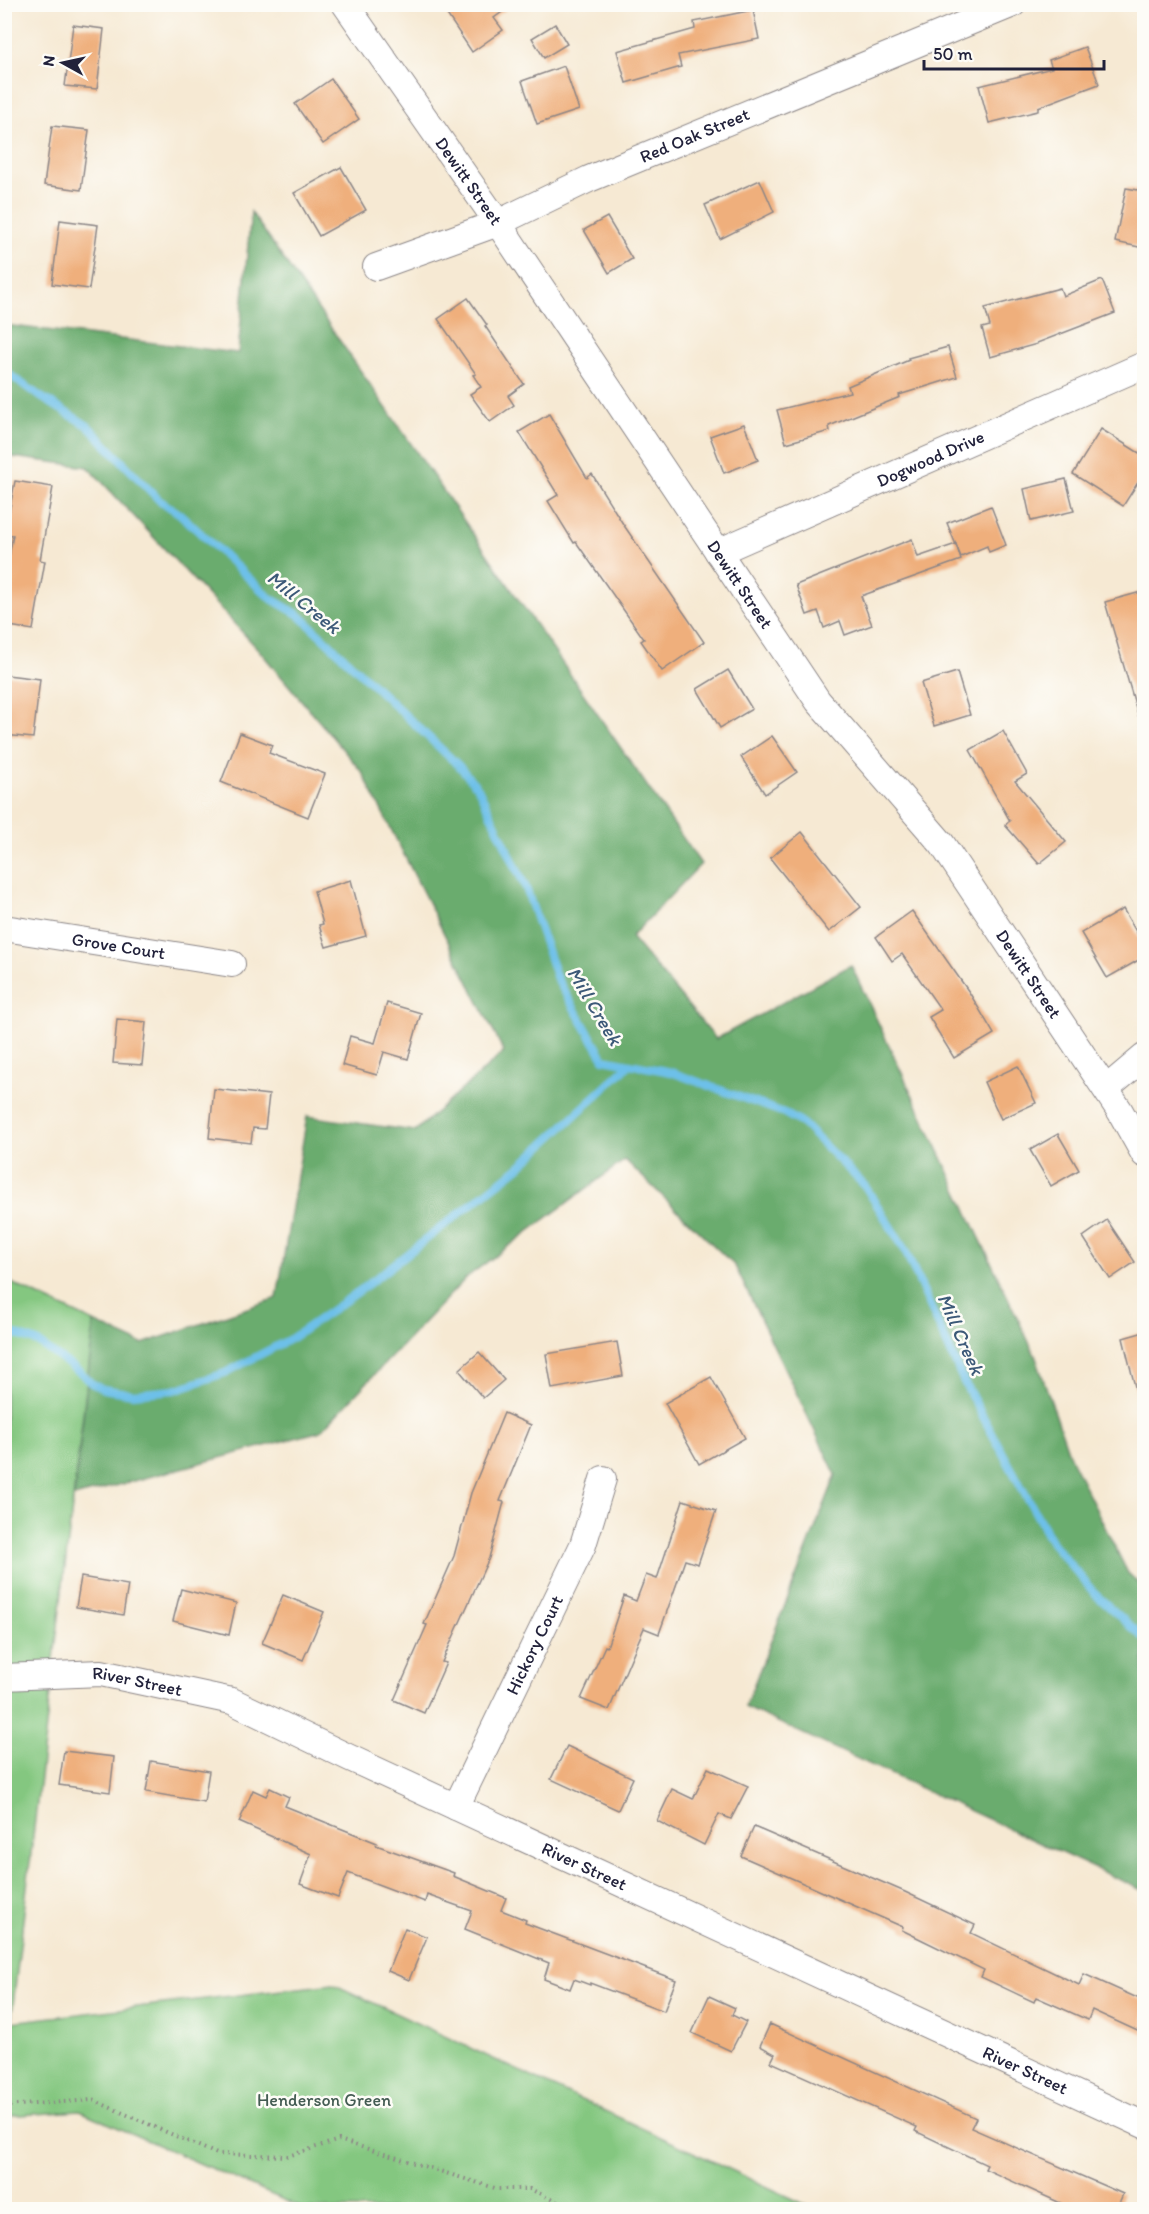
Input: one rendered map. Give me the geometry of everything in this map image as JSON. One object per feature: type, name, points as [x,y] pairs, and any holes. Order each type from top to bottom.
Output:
[{"type":"street","name":"Dewitt Street","points":[[345,4],[498,223],[818,701],[942,844],[1106,1089],[1144,1154]]},
{"type":"street","name":"Red Oak Street","points":[[376,267],[498,223],[589,179],[1013,4]]},
{"type":"street","name":"Dogwood Drive","points":[[718,552],[1144,365]]},
{"type":"street","name":"Grove Court","points":[[4,928],[232,964]]},
{"type":"street","points":[[1106,1089],[1144,1057]]},
{"type":"street","name":"Hickory Court","points":[[456,1807],[583,1545],[603,1479]]},
{"type":"street","name":"River Street","points":[[4,1677],[101,1673],[232,1701],[1144,2125]]},
{"type":"path","points":[[4,2106],[93,2100],[217,2154],[288,2156],[339,2140],[498,2189],[530,2188],[574,2210]]},
{"type":"green space","points":[[251,212],[701,864],[631,937],[716,1039],[851,965],[1035,1355],[1071,1459],[1128,1573],[1144,1588],[1144,1891],[745,1707],[836,1475],[735,1266],[625,1160],[467,1277],[321,1431],[74,1497],[94,1322],[142,1344],[277,1298],[307,1116],[415,1131],[504,1052],[362,772],[257,648],[88,467],[5,456],[5,325],[238,353]]},
{"type":"green space","name":"Henderson Green","points":[[5,1280],[94,1322],[11,2022],[333,1984],[815,2209],[304,2209],[80,2111],[5,2116]]},
{"type":"building","points":[[440,4],[513,4],[494,18],[503,30],[472,52]]},
{"type":"building","points":[[753,10],[759,39],[678,55],[681,67],[626,83],[617,51],[695,29],[694,22]]},
{"type":"building","points":[[555,24],[567,44],[544,58],[532,38]]},
{"type":"building","points":[[73,25],[104,29],[97,89],[65,86]]},
{"type":"building","points":[[1085,47],[1099,84],[1038,107],[1038,111],[989,123],[979,86],[1052,68],[1049,60]]},
{"type":"building","points":[[564,66],[579,110],[537,124],[522,81]]},
{"type":"building","points":[[331,79],[359,119],[323,144],[295,104]]},
{"type":"building","points":[[52,126],[89,130],[81,190],[44,185]]},
{"type":"building","points":[[341,167],[366,210],[319,236],[294,193]]},
{"type":"building","points":[[760,180],[774,212],[720,239],[705,205]]},
{"type":"building","points":[[1126,188],[1144,191],[1144,248],[1115,242]]},
{"type":"building","points":[[607,217],[632,259],[609,273],[584,230]]},
{"type":"building","points":[[60,220],[98,225],[89,289],[52,284]]},
{"type":"building","points":[[1102,280],[1115,313],[1037,344],[990,357],[982,328],[990,326],[985,308],[1060,288],[1063,296]]},
{"type":"building","points":[[468,298],[524,384],[508,396],[514,405],[490,422],[470,394],[481,387],[473,375],[476,374],[438,319]]},
{"type":"building","points":[[948,347],[957,377],[899,395],[900,397],[829,426],[830,431],[786,443],[777,410],[850,392],[848,386],[909,360],[908,358]]},
{"type":"building","points":[[549,414],[587,478],[592,474],[623,524],[704,642],[662,671],[641,641],[644,639],[576,542],[574,543],[548,501],[558,495],[519,432]]},
{"type":"building","points":[[744,424],[758,460],[724,473],[710,436]]},
{"type":"building","points":[[1101,429],[1144,456],[1144,473],[1123,506],[1073,474]]},
{"type":"building","points":[[1066,479],[1074,511],[1031,521],[1024,489]]},
{"type":"building","points":[[15,481],[53,487],[40,560],[45,561],[33,630],[4,625],[4,585],[13,535],[5,534]]},
{"type":"building","points":[[991,506],[1006,545],[989,552],[987,546],[961,557],[947,523]]},
{"type":"building","points":[[912,539],[918,557],[956,544],[961,560],[861,596],[872,625],[845,635],[840,621],[824,628],[818,611],[807,615],[796,585]]},
{"type":"building","points":[[1141,592],[1144,606],[1144,718],[1139,718],[1105,602]]},
{"type":"building","points":[[728,670],[752,709],[720,728],[697,689]]},
{"type":"building","points":[[957,672],[970,715],[934,726],[921,683]]},
{"type":"building","points":[[7,675],[40,679],[33,738],[4,735],[4,694]]},
{"type":"building","points":[[1003,731],[1027,774],[1015,781],[1066,842],[1039,864],[1005,825],[1010,821],[970,750]]},
{"type":"building","points":[[240,733],[272,745],[269,753],[325,774],[308,817],[221,782]]},
{"type":"building","points":[[772,736],[797,772],[765,794],[741,757]]},
{"type":"building","points":[[802,832],[861,907],[829,932],[770,858]]},
{"type":"building","points":[[351,880],[366,936],[326,947],[319,925],[323,924],[314,891]]},
{"type":"building","points":[[1123,909],[1144,945],[1144,957],[1107,978],[1081,933]]},
{"type":"building","points":[[912,911],[969,992],[994,1034],[954,1058],[929,1017],[941,1010],[902,954],[892,961],[876,937]]},
{"type":"building","points":[[387,1003],[421,1013],[408,1059],[384,1052],[377,1075],[342,1065],[350,1036],[375,1043]]},
{"type":"building","points":[[117,1019],[146,1022],[142,1065],[113,1063]]},
{"type":"building","points":[[1018,1066],[1036,1103],[1001,1119],[984,1082]]},
{"type":"building","points":[[214,1089],[269,1095],[265,1129],[253,1128],[251,1143],[209,1138]]},
{"type":"building","points":[[1058,1134],[1079,1170],[1051,1186],[1030,1150]]},
{"type":"building","points":[[1107,1220],[1135,1262],[1110,1279],[1083,1237]]},
{"type":"building","points":[[1144,1332],[1144,1394],[1137,1395],[1123,1338]]},
{"type":"building","points":[[617,1342],[623,1376],[552,1389],[546,1354]]},
{"type":"building","points":[[479,1352],[504,1380],[483,1398],[459,1370]]},
{"type":"building","points":[[711,1377],[745,1438],[699,1464],[665,1403]]},
{"type":"building","points":[[504,1413],[531,1425],[500,1501],[504,1502],[489,1558],[442,1662],[446,1663],[424,1713],[394,1700],[454,1556],[471,1493]]},
{"type":"building","points":[[683,1500],[716,1511],[698,1564],[685,1560],[659,1634],[644,1628],[609,1710],[581,1699],[605,1646],[607,1647],[624,1596],[636,1601],[646,1575],[657,1579]]},
{"type":"building","points":[[81,1577],[128,1585],[123,1615],[76,1607]]},
{"type":"building","points":[[181,1589],[236,1603],[229,1635],[173,1621]]},
{"type":"building","points":[[283,1595],[324,1612],[303,1660],[262,1643]]},
{"type":"building","points":[[567,1746],[633,1778],[618,1810],[551,1779]]},
{"type":"building","points":[[64,1751],[114,1757],[110,1792],[59,1785]]},
{"type":"building","points":[[151,1761],[209,1771],[204,1802],[146,1792]]},
{"type":"building","points":[[708,1768],[748,1786],[731,1819],[719,1814],[704,1845],[657,1821],[672,1789],[693,1799]]},
{"type":"building","points":[[270,1788],[289,1797],[285,1806],[377,1843],[376,1845],[454,1873],[453,1876],[506,1898],[501,1910],[526,1920],[525,1923],[676,1980],[664,2011],[590,1983],[590,1985],[574,1979],[570,1989],[544,1979],[549,1963],[465,1929],[472,1911],[427,1895],[425,1902],[348,1873],[338,1898],[300,1884],[311,1854],[239,1822],[253,1790],[266,1796]]},
{"type":"building","points":[[754,1827],[975,1925],[971,1933],[1079,1985],[1084,1974],[1144,2001],[1144,2034],[1092,2010],[1088,2020],[1036,1997],[1034,2002],[981,1977],[984,1970],[902,1930],[903,1927],[741,1856]]},
{"type":"building","points":[[405,1928],[427,1937],[409,1980],[388,1971]]},
{"type":"building","points":[[709,1996],[735,2008],[732,2015],[746,2022],[731,2051],[692,2033]]},
{"type":"building","points":[[770,2024],[976,2118],[971,2128],[1123,2194],[1116,2210],[1076,2210],[985,2169],[987,2165],[915,2131],[917,2127],[771,2062],[775,2054],[760,2046]]},
{"type":"waterway","name":"Mill Creek","points":[[4,371],[88,426],[159,500],[180,514],[270,598],[299,615],[459,766],[478,788],[526,888],[557,979],[604,1059],[671,1072],[784,1113],[803,1124],[865,1186],[905,1250],[964,1382],[1052,1543],[1096,1595],[1144,1638]]},
{"type":"waterway","points":[[4,1330],[37,1342],[81,1373],[91,1383],[103,1389],[133,1394],[174,1390],[225,1373],[292,1338],[358,1292],[518,1168],[629,1065]]}]
